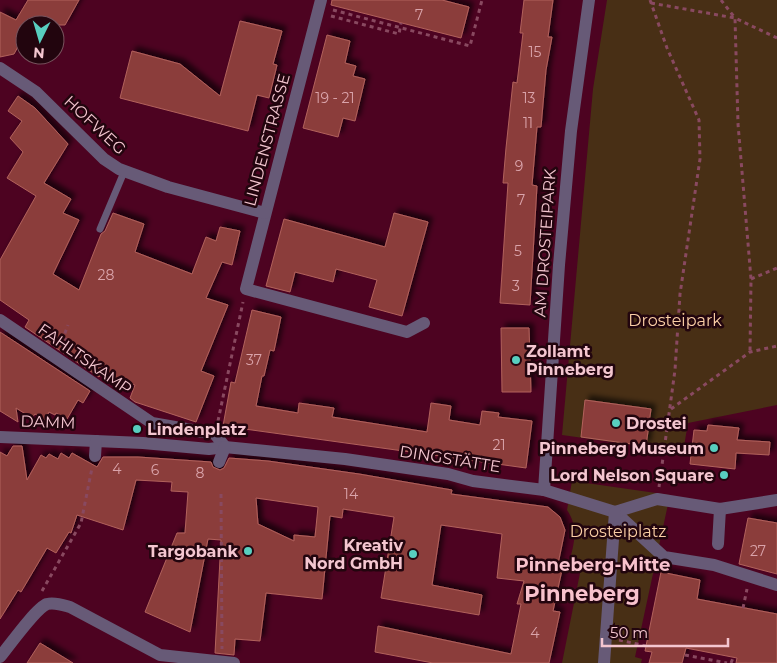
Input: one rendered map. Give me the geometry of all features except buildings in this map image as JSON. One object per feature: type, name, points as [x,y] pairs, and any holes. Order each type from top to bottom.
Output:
[{"type":"street","name":"AM DROSTEIPARK","points":[[544,490],[548,456],[561,237],[571,131],[589,0]]},
{"type":"street","name":"LINDENSTRASSE","points":[[246,289],[320,6]]},
{"type":"street","name":"HOFWEG","points":[[0,68],[36,92],[104,159],[124,172],[265,213]]},
{"type":"street","points":[[246,289],[408,332],[424,323]]},
{"type":"street","name":"FAHLTSKAMP","points":[[0,320],[152,423],[173,445]]},
{"type":"street","name":"FAHLTSKAMP","points":[[152,423],[215,434]]},
{"type":"street","points":[[215,434],[224,447],[219,462]]},
{"type":"street","name":"DAMM","points":[[0,437],[96,441]]},
{"type":"street","points":[[95,456],[96,441]]},
{"type":"street","name":"DINGSTÄTTE","points":[[96,441],[209,449],[224,447],[392,466],[544,490],[615,512],[664,557],[714,565],[777,585]]},
{"type":"street","points":[[604,663],[615,512],[657,499],[720,510],[777,500]]},
{"type":"street","points":[[714,565],[720,510]]},
{"type":"street","points":[[0,657],[38,611],[47,604],[57,603],[70,607],[160,655],[228,662]]},
{"type":"lane","points":[[100,229],[124,172]]},
{"type":"path","points":[[335,11],[470,46],[482,0]]},
{"type":"path","points":[[721,0],[735,18],[738,124],[752,279],[750,352]]},
{"type":"path","points":[[650,1],[735,18],[777,38]]},
{"type":"path","points":[[650,1],[667,48],[700,120],[700,159],[680,294],[670,409],[657,499]]},
{"type":"path","points":[[320,6],[399,34],[401,23]]},
{"type":"path","points":[[752,279],[777,268]]},
{"type":"path","points":[[215,434],[246,289]]},
{"type":"path","points":[[62,340],[68,325]]},
{"type":"path","points":[[670,409],[750,352],[777,346]]},
{"type":"path","points":[[47,604],[41,593],[81,523],[95,456]]},
{"type":"path","points":[[220,494],[228,662]]},
{"type":"path","points":[[606,637],[646,646]]},
{"type":"path","points":[[685,655],[727,663]]},
{"type":"path","points":[[731,663],[733,658]]},
{"type":"green space","name":"Drosteipark","points":[[607,0],[777,0],[777,405],[688,423],[683,452],[562,435],[593,89]]},
{"type":"green space","name":"Drosteiplatz","points":[[572,481],[670,495],[635,657],[642,659],[641,663],[562,663],[580,573],[574,571],[569,563],[574,536],[573,523],[567,510]]},
{"type":"place","name":"Zollamt Pinneberg","points":[[516,360]]},
{"type":"place","name":"Drostei","points":[[616,423]]},
{"type":"place","name":"Lindenplatz","points":[[137,429]]},
{"type":"place","name":"Pinneberg Museum","points":[[714,448]]},
{"type":"place","name":"Lord Nelson Square","points":[[724,475]]},
{"type":"place","name":"Targobank","points":[[248,551]]},
{"type":"place","name":"Kreativ Nord GmbH","points":[[413,554]]},
{"type":"district","name":"Pinneberg-Mitte","points":[[593,565]]},
{"type":"district","name":"Pinneberg","points":[[582,593]]}]
